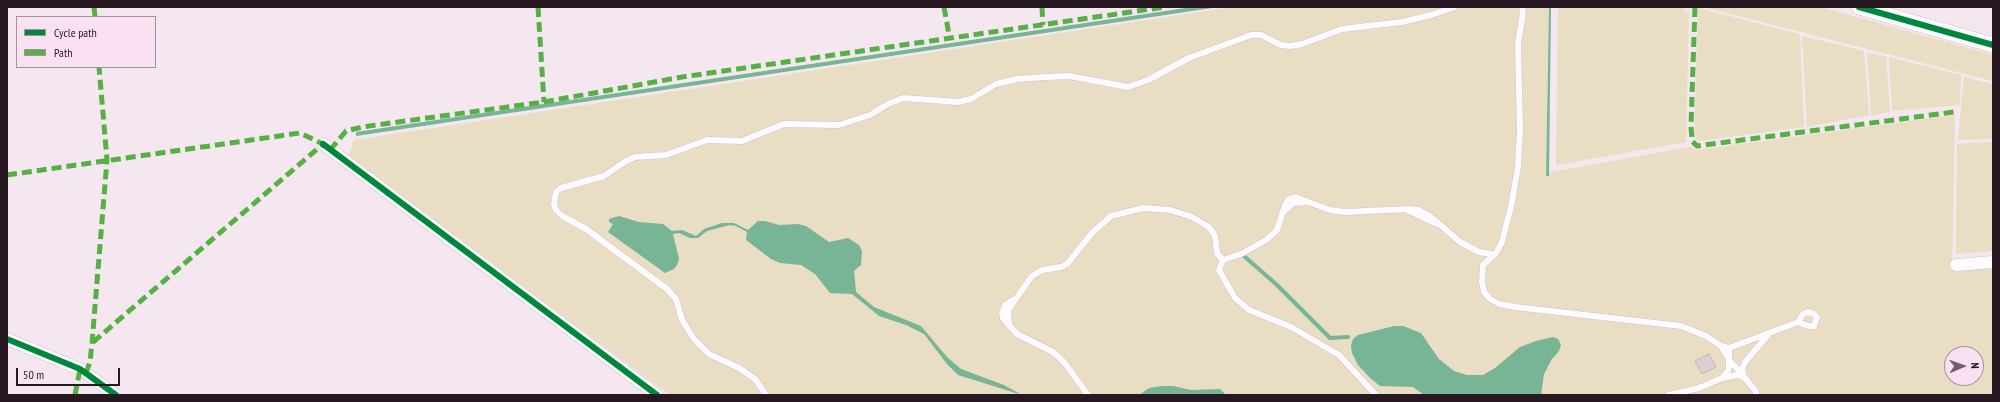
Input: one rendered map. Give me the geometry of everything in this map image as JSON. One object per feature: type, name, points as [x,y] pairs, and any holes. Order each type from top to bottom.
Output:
[{"type":"street","points":[[1859,7],[1993,45]]},
{"type":"street","points":[[323,144],[657,395]]},
{"type":"street","points":[[1956,265],[1993,262]]},
{"type":"street","points":[[7,339],[80,369],[116,395]]},
{"type":"lane","points":[[766,395],[755,379],[739,368],[709,354],[694,339],[682,320],[676,300],[667,289],[586,229],[562,216],[556,210],[554,204],[556,192],[561,188],[604,176],[626,161],[635,157],[666,155],[707,140],[742,141],[784,124],[798,123],[821,126],[839,125],[870,115],[888,104],[903,98],[958,102],[971,99],[996,84],[1017,79],[1046,77],[1069,76],[1128,87],[1148,80],[1189,58],[1251,35],[1261,35],[1281,45],[1291,46],[1302,44],[1342,29],[1402,22],[1455,7]]},
{"type":"lane","points":[[1483,265],[1492,254],[1496,253],[1502,242],[1511,207],[1518,167],[1520,130],[1518,44],[1523,13],[1522,7]]},
{"type":"lane","points":[[1219,270],[1223,260],[1241,254],[1266,240],[1277,230],[1289,199],[1299,197],[1330,210],[1345,212],[1403,209],[1424,212],[1460,242],[1479,252],[1492,254]]},
{"type":"lane","points":[[1088,395],[1064,362],[1053,352],[1017,334],[1009,325],[1008,310],[1013,300],[1032,276],[1042,270],[1061,268],[1067,264],[1092,234],[1110,216],[1125,211],[1143,208],[1170,210],[1192,217],[1209,227],[1215,236],[1219,270],[1235,298],[1249,310],[1291,327],[1339,355],[1376,395]]},
{"type":"lane","points":[[1479,252],[1483,265],[1482,282],[1484,292],[1498,303],[1514,307],[1681,326],[1706,336],[1721,346],[1729,348],[1798,322]]},
{"type":"lane","points":[[1217,253],[1223,260]]},
{"type":"lane","points":[[1722,378],[1745,362],[1768,334]]},
{"type":"lane","points":[[1721,346],[1730,361],[1755,390],[1757,395]]},
{"type":"lane","points":[[1722,378],[1728,371],[1730,361],[1729,348]]},
{"type":"lane","points":[[1730,361],[1738,364],[1745,362]]},
{"type":"lane","points":[[1744,377],[1742,370],[1745,362]]},
{"type":"lane","points":[[1669,395],[1700,388],[1729,375],[1744,377]]},
{"type":"shaded area","points":[[1192,7],[1219,7],[356,136],[356,132]]},
{"type":"shaded area","points":[[1232,7],[1549,7],[1546,173],[1690,147],[1697,150],[1955,115],[1952,270],[1993,268],[1993,395],[670,395],[348,157],[354,140]]},
{"type":"shaded area","points":[[1549,7],[1551,7],[1549,176],[1546,176]]},
{"type":"shaded area","points":[[1558,7],[1684,7],[1685,11],[1689,11],[1686,142],[1556,165]]},
{"type":"shaded area","points":[[1703,7],[1821,7],[1993,55],[1993,81]]},
{"type":"shaded area","points":[[1698,8],[1800,34],[1804,127],[1699,141],[1694,137]]},
{"type":"shaded area","points":[[1802,36],[1864,51],[1869,115],[1807,127]]},
{"type":"shaded area","points":[[1867,53],[1886,56],[1890,112],[1871,116]]},
{"type":"shaded area","points":[[1889,57],[1961,75],[1960,105],[1892,111]]},
{"type":"shaded area","points":[[1964,77],[1993,84],[1993,139],[1958,140]]},
{"type":"shaded area","points":[[1993,142],[1993,251],[1956,254],[1957,144]]},
{"type":"shaded area","points":[[619,216],[639,222],[663,224],[672,231],[682,230],[696,236],[704,229],[722,223],[734,223],[748,230],[758,221],[765,221],[779,225],[798,224],[806,226],[829,242],[848,238],[859,245],[862,251],[861,265],[854,271],[856,292],[874,307],[921,326],[947,357],[961,369],[1004,385],[1022,395],[958,375],[947,364],[924,334],[906,325],[879,316],[852,294],[830,293],[815,274],[801,265],[780,263],[771,259],[746,240],[747,232],[736,226],[730,225],[707,231],[698,238],[690,238],[679,233],[673,234],[679,259],[674,269],[665,273],[608,232],[613,224],[609,222],[609,219]]},
{"type":"shaded area","points":[[1394,326],[1403,326],[1421,333],[1439,359],[1454,371],[1467,375],[1483,375],[1495,368],[1520,347],[1536,341],[1553,337],[1558,339],[1561,345],[1559,351],[1552,359],[1544,374],[1541,395],[1424,395],[1413,387],[1380,386],[1358,365],[1352,353],[1351,346],[1353,339],[1358,335]]},
{"type":"shaded area","points":[[1173,386],[1191,390],[1220,389],[1226,395],[1139,395],[1149,388]]},
{"type":"building","points":[[1709,354],[1716,367],[1702,374],[1695,361]]},
{"type":"waterway","points":[[1244,256],[1277,285],[1330,338],[1348,337]]},
{"type":"marked path","points":[[94,7],[95,16]]},
{"type":"marked path","points":[[538,7],[544,102]]},
{"type":"marked path","points":[[944,7],[950,40]]},
{"type":"marked path","points":[[1042,7],[1043,25]]},
{"type":"marked path","points":[[330,150],[346,131],[362,127],[544,102],[682,77],[1165,7]]},
{"type":"marked path","points":[[1695,7],[1691,126],[1692,141],[1697,146],[1954,112]]},
{"type":"marked path","points":[[86,373],[90,362],[92,343],[107,160],[99,68]]},
{"type":"marked path","points":[[7,175],[300,133],[323,144],[92,343]]},
{"type":"marked path","points":[[75,395],[80,369]]},
{"type":"cycle path","points":[[1859,7],[1993,45]]},
{"type":"cycle path","points":[[323,144],[657,395]]},
{"type":"cycle path","points":[[7,339],[80,369],[116,395]]}]
